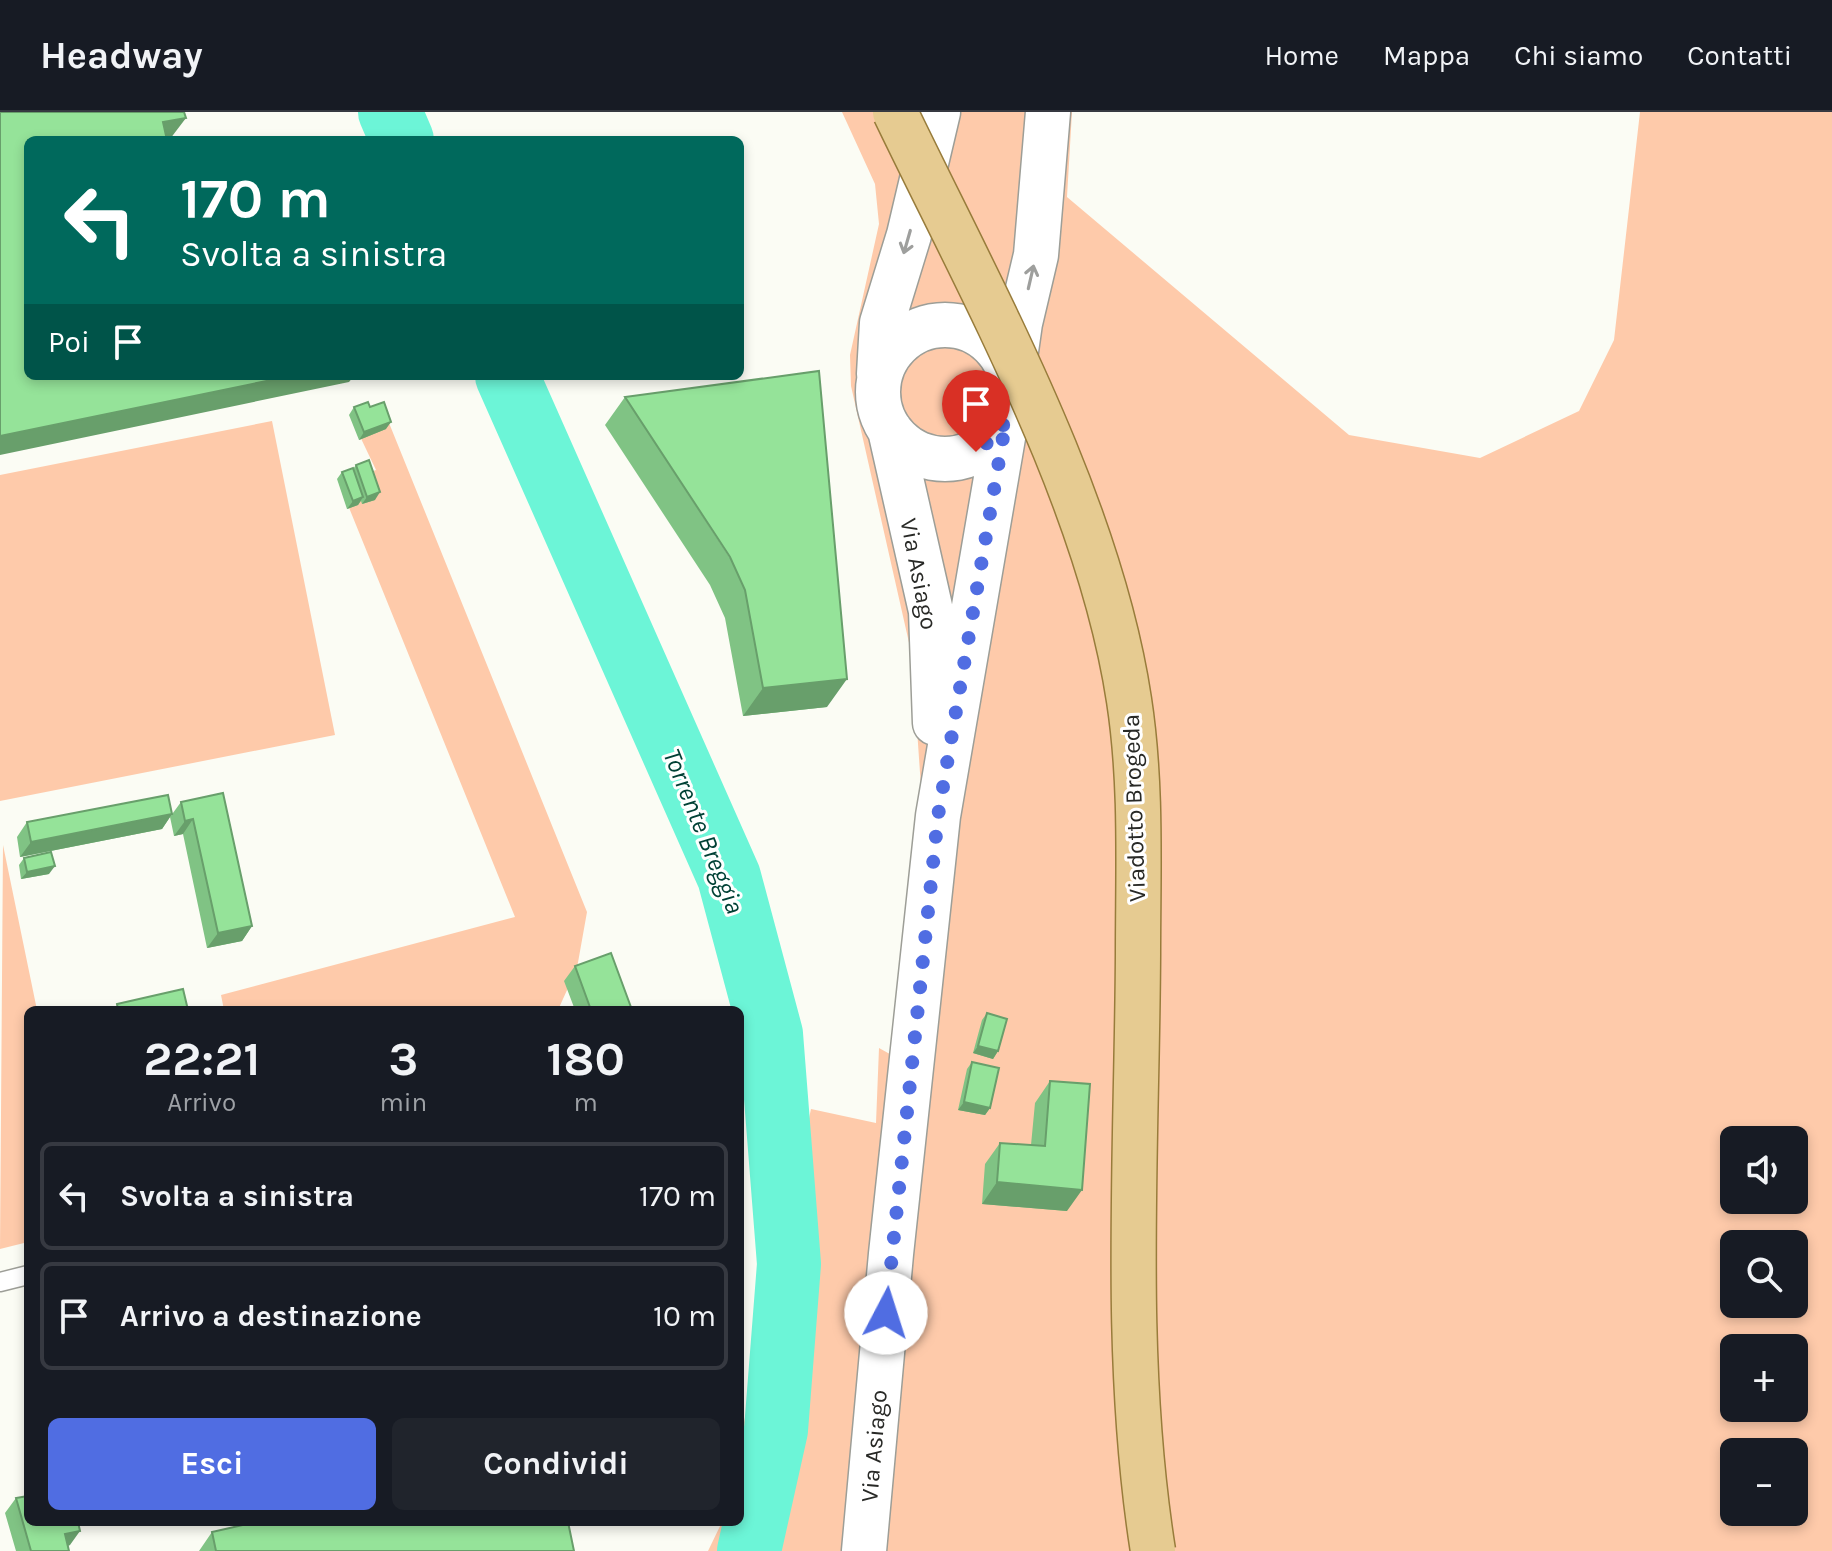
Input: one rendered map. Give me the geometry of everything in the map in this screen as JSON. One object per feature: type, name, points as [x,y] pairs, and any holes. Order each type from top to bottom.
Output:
[{"type":"main road","name":"Viadotto Brogeda","points":[[895,112],[1025,385],[1090,542],[1116,632],[1129,702],[1138,849],[1135,1390],[1153,1551]]},
{"type":"street","points":[[879,378],[887,357],[915,331],[939,324],[971,329],[998,349],[1009,401],[988,444],[958,458],[930,458],[917,452],[890,430],[880,408],[879,378],[882,323],[909,235],[938,112]]},
{"type":"street","name":"Via Asiago","points":[[864,1551],[891,1254],[938,816],[1020,323],[1036,255],[1048,112]]},
{"type":"street","name":"Via Asiago","points":[[890,430],[931,611],[938,816]]},
{"type":"lane","points":[[0,1282],[24,1276]]},
{"type":"shaded area","points":[[842,112],[1072,112],[1067,197],[1349,435],[1480,458],[1579,411],[1614,340],[1640,112],[1832,112],[1832,1551],[708,1551],[720,1526],[744,1526],[744,1422],[811,1109],[876,1123],[879,1048],[897,1058],[924,831],[912,656],[851,386],[850,355],[879,224],[875,184]]},
{"type":"shaded area","points":[[387,418],[587,912],[577,968],[560,1006],[223,1006],[221,995],[515,917],[339,483],[376,470],[356,428]]},
{"type":"shaded area","points":[[272,421],[335,735],[0,801],[0,475]]},
{"type":"shaded area","points":[[3,845],[36,1006],[24,1006],[24,1243],[0,1249]]},
{"type":"building","points":[[0,112],[184,112],[186,118],[163,122],[166,136],[24,136],[24,380],[272,380],[0,436]]},
{"type":"building","points":[[819,371],[847,679],[763,688],[745,590],[730,557],[625,397]]},
{"type":"building","points":[[368,402],[370,407],[384,402],[391,422],[364,432],[354,407]]},
{"type":"building","points":[[369,460],[380,492],[367,497],[356,465]]},
{"type":"building","points":[[353,468],[363,497],[353,501],[342,472]]},
{"type":"building","points":[[223,793],[252,926],[218,933],[193,819],[185,821],[181,802]]},
{"type":"building","points":[[168,795],[172,814],[31,842],[27,822]]},
{"type":"building","points":[[51,852],[55,866],[27,872],[24,858]]},
{"type":"building","points":[[611,953],[631,1006],[590,1006],[575,966]]},
{"type":"building","points":[[183,989],[187,1006],[117,1006]]},
{"type":"building","points":[[987,1013],[1007,1019],[998,1051],[978,1046]]},
{"type":"building","points":[[972,1062],[999,1068],[990,1108],[964,1102]]},
{"type":"building","points":[[1050,1081],[1090,1084],[1082,1190],[997,1182],[1000,1143],[1045,1146]]},
{"type":"building","points":[[24,1497],[24,1526],[79,1526],[80,1531],[65,1534],[69,1551],[31,1551],[16,1498]]},
{"type":"building","points":[[238,1526],[569,1526],[574,1551],[216,1551],[212,1532]]},
{"type":"waterway","name":"Torrente Breggia","points":[[390,112],[400,136]]},
{"type":"waterway","name":"Torrente Breggia","points":[[509,380],[729,877],[771,1034],[789,1264],[776,1430],[749,1551]]},
{"type":"route","points":[[886,1313],[938,816],[1006,420],[998,434],[976,452]]}]
